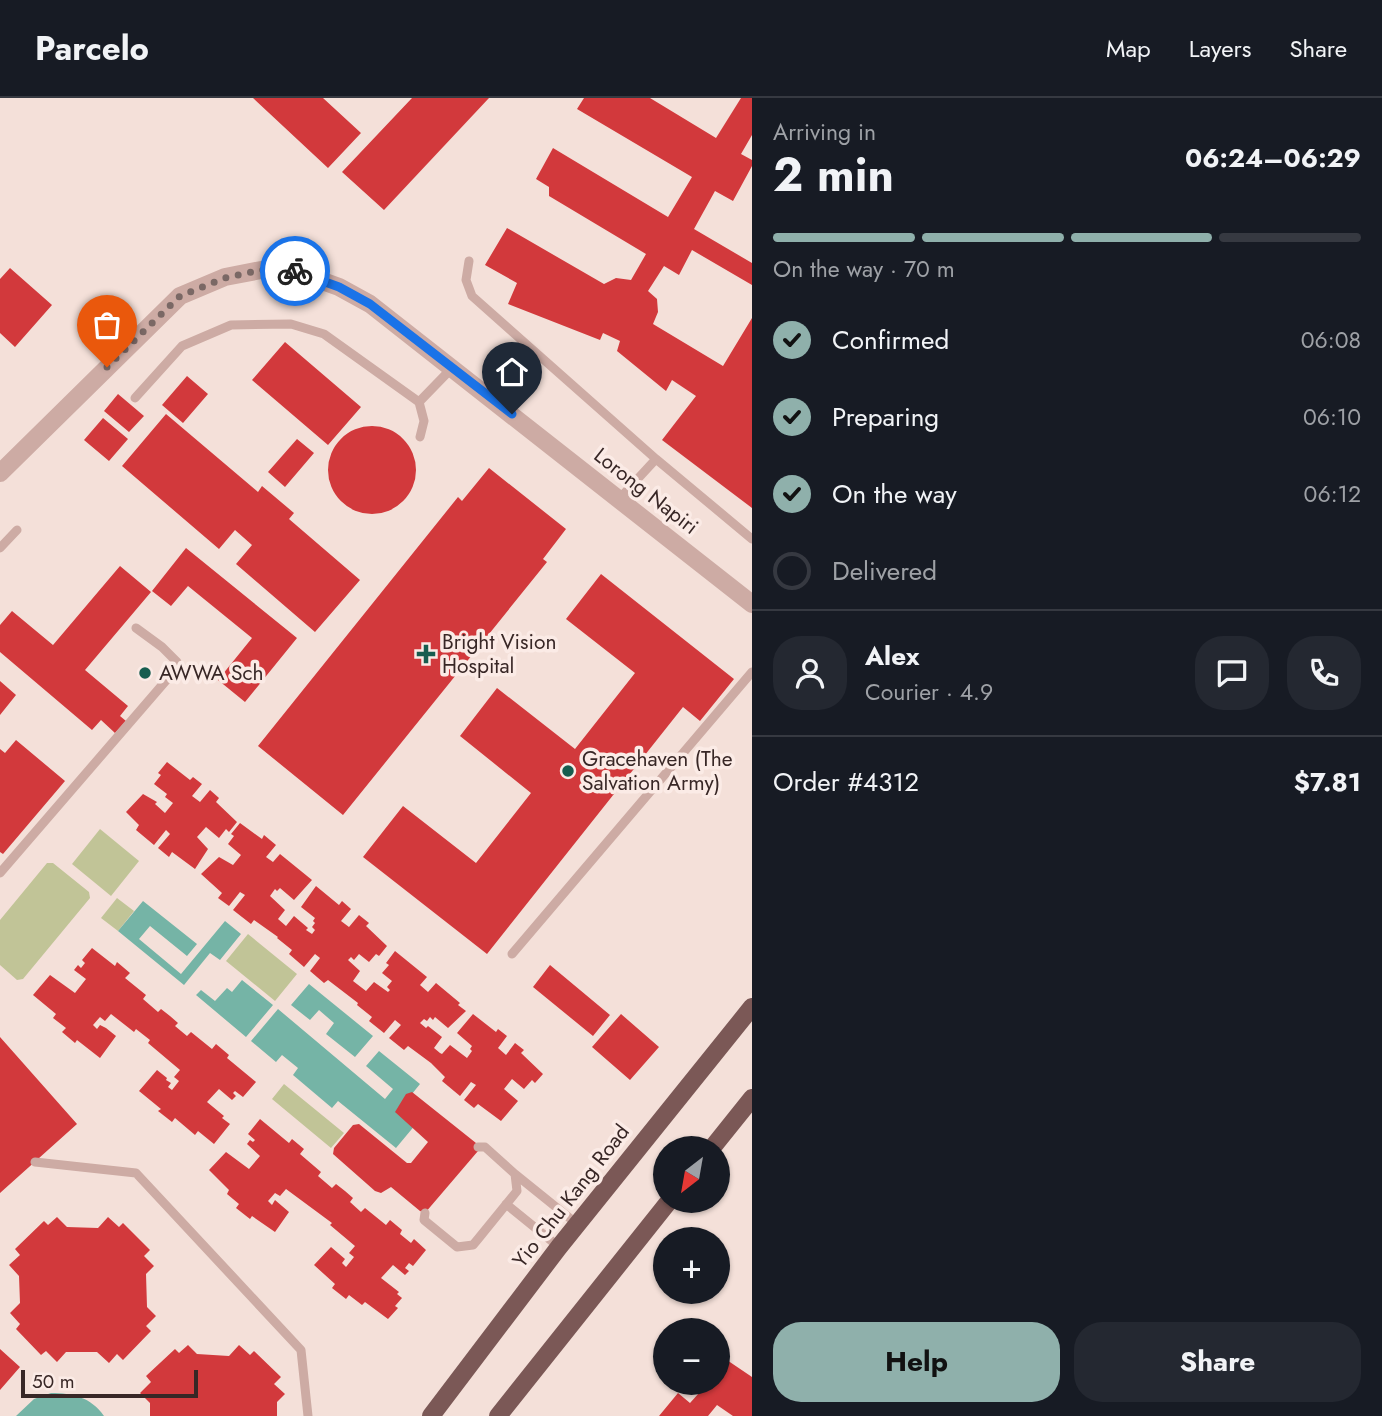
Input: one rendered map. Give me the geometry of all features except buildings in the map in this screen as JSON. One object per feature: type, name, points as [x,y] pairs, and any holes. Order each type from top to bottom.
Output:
[{"type":"main road","name":"Yio Chu Kang Road","points":[[430,1416],[577,1224],[752,1007]]},
{"type":"main road","points":[[722,1136],[752,1098]]},
{"type":"main road","points":[[498,1416],[660,1213]]},
{"type":"street","points":[[0,473],[180,296],[225,278],[261,270],[295,271],[339,287],[370,304],[452,368]]},
{"type":"street","name":"Lorong Napiri","points":[[452,368],[752,604]]},
{"type":"lane","points":[[469,261],[466,280],[472,296],[656,459],[752,539]]},
{"type":"lane","points":[[135,397],[182,346],[232,326],[291,324],[324,334],[419,402],[424,421],[419,437]]},
{"type":"lane","points":[[419,402],[452,368]]},
{"type":"lane","points":[[620,498],[656,459]]},
{"type":"lane","points":[[0,548],[17,530]]},
{"type":"lane","points":[[0,873],[176,669],[177,662],[162,646],[136,628]]},
{"type":"lane","points":[[512,954],[752,672]]},
{"type":"lane","points":[[478,1147],[485,1147],[577,1224]]},
{"type":"lane","points":[[35,1162],[136,1173],[301,1350],[308,1416]]},
{"type":"lane","points":[[425,1213],[424,1220],[457,1247],[473,1245],[517,1191],[515,1174]]},
{"type":"lane","points":[[506,1204],[559,1247]]},
{"type":"green space","points":[[100,829],[139,861],[111,896],[72,864]]},
{"type":"green space","points":[[47,863],[53,863],[89,892],[90,898],[23,979],[17,980],[0,965],[0,920]]},
{"type":"green space","points":[[117,898],[134,911],[118,931],[101,918]]},
{"type":"green space","points":[[248,934],[297,974],[275,1001],[226,961]]},
{"type":"green space","points":[[284,1084],[344,1133],[331,1148],[272,1099]]},
{"type":"water","points":[[143,901],[197,944],[187,956],[150,926],[139,939],[181,974],[225,921],[241,934],[220,960],[210,953],[184,985],[118,931]]},
{"type":"water","points":[[242,980],[273,1005],[246,1037],[196,995],[201,990],[215,1001],[227,988],[232,992]]},
{"type":"water","points":[[309,984],[373,1036],[355,1057],[326,1034],[334,1023],[319,1010],[310,1020],[291,1005]]},
{"type":"water","points":[[278,1009],[385,1099],[393,1089],[366,1066],[379,1051],[420,1084],[399,1110],[416,1124],[396,1148],[338,1101],[332,1108],[293,1075],[298,1068],[282,1055],[276,1062],[251,1041]]},
{"type":"water","points":[[51,1393],[87,1400],[104,1416],[16,1416],[34,1399]]},
{"type":"way so far","points":[[107,367],[180,296],[225,278],[261,270],[295,271]]},
{"type":"place","name":"Bright Vision Hospital","points":[[426,654]]},
{"type":"place","name":"AWWA Sch","points":[[145,673]]},
{"type":"place","name":"Gracehaven (The Salvation Army)","points":[[568,771]]},
{"type":"route","points":[[295,271],[339,287],[370,304],[512,414]]}]
